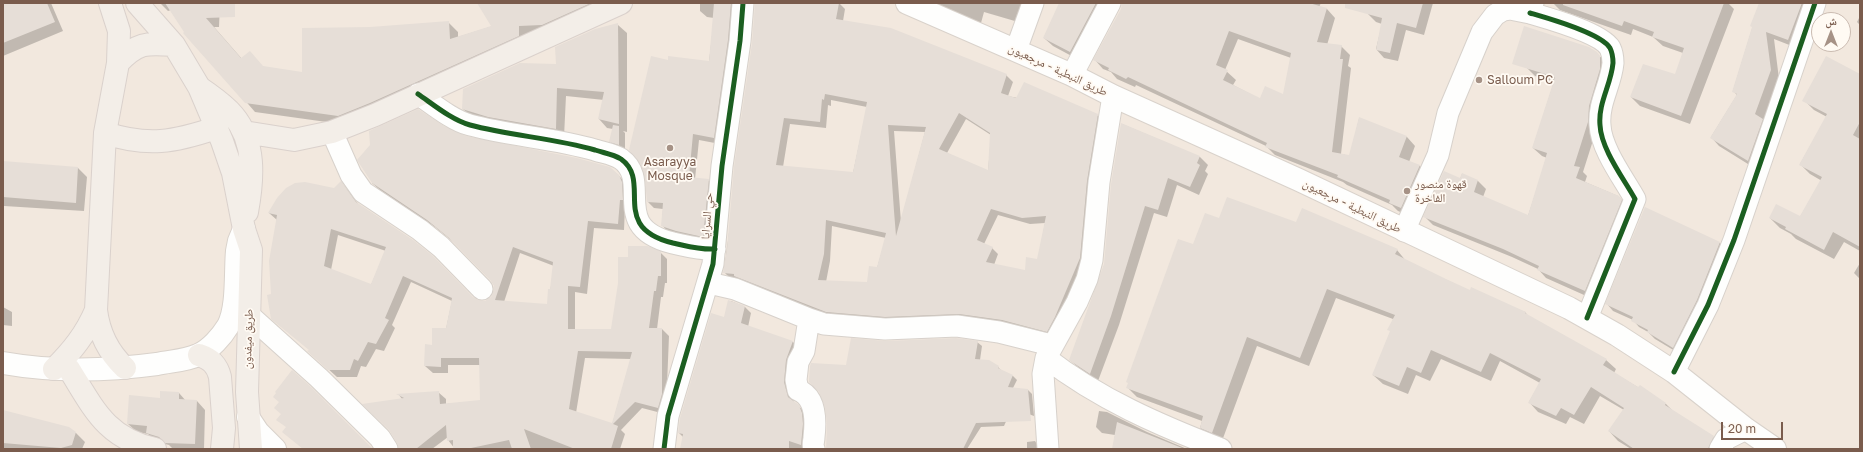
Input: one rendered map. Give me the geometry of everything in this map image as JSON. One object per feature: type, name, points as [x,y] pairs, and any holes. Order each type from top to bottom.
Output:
[{"type":"main road","points":[[110,3],[119,31],[118,63],[105,133],[96,310],[102,336],[116,359],[125,368]]},
{"type":"main road","name":"طريق ميفدون","points":[[137,3],[174,45],[199,87],[222,141],[233,174],[244,229],[251,250],[247,392],[251,449]]},
{"type":"main road","points":[[244,132],[294,140],[332,132],[621,3]]},
{"type":"main road","name":"طريق النبطية - مرجعيون","points":[[907,3],[1072,74],[1113,96],[1299,180],[1404,231],[1522,285],[1587,318],[1674,372],[1746,429],[1775,449]]},
{"type":"main road","points":[[118,63],[136,46],[159,44],[174,45]]},
{"type":"main road","name":"طريق ميفدون","points":[[199,87],[233,114],[244,132],[251,154],[251,181],[244,229]]},
{"type":"main road","points":[[105,133],[127,140],[151,142],[175,140],[216,128]]},
{"type":"main road","points":[[3,363],[62,369],[125,368],[184,360],[199,355],[224,333],[232,315],[238,241],[244,229]]},
{"type":"main road","points":[[62,369],[88,328],[96,310]]},
{"type":"main road","points":[[199,355],[211,360],[218,370],[220,377],[224,428],[222,449]]},
{"type":"main road","points":[[62,369],[108,426],[128,441],[140,446],[155,449]]},
{"type":"main road","points":[[248,417],[258,432],[275,449]]},
{"type":"street","name":"حي السرايا","points":[[664,449],[668,416],[709,283],[715,249],[722,166],[740,41],[743,3]]},
{"type":"street","points":[[1016,50],[1034,3]]},
{"type":"street","points":[[1072,74],[1110,3]]},
{"type":"street","points":[[1674,372],[1708,305],[1734,240],[1815,3]]},
{"type":"street","points":[[1404,231],[1438,155],[1448,113],[1482,32],[1495,15],[1503,10],[1531,8],[1581,30],[1610,47],[1613,62],[1600,109],[1600,126],[1604,145],[1635,199],[1587,318]]},
{"type":"street","points":[[418,94],[469,125],[571,143],[614,155],[630,169],[634,186],[636,214],[638,222],[643,229],[669,242],[699,248],[715,249]]},
{"type":"street","points":[[1048,449],[1043,374],[1049,352],[1077,302],[1087,279],[1092,260],[1099,182],[1113,96]]},
{"type":"street","points":[[332,132],[352,174],[363,192],[420,230],[441,247],[482,289]]},
{"type":"street","points":[[709,283],[735,289],[824,324],[864,329],[957,326],[981,328],[1023,337],[1049,352],[1067,374],[1111,401],[1221,449]]},
{"type":"street","points":[[249,315],[319,378],[380,438],[387,449]]},
{"type":"street","points":[[809,319],[804,351],[798,362],[796,380],[798,390],[805,393],[813,406],[815,426],[814,449]]},
{"type":"street","points":[[1720,449],[1726,439],[1746,429]]},
{"type":"shaded area","points":[[3,3],[1860,3],[1860,449],[3,449]]},
{"type":"building","points":[[3,3],[47,3],[55,22],[3,43]]},
{"type":"building","points":[[165,3],[235,3],[235,17],[206,18],[241,58],[250,51],[263,66],[302,72],[302,28],[370,27],[449,21],[450,39],[491,26],[477,3],[591,3],[542,25],[519,26],[519,36],[338,116],[245,103],[183,33],[184,32]]},
{"type":"building","points":[[714,3],[731,3],[728,40],[714,138],[693,134],[689,177],[709,179],[703,237],[661,226],[663,203],[647,202],[645,179],[641,165],[629,150],[651,56],[668,60],[668,56],[709,61]]},
{"type":"building","points":[[755,3],[839,3],[836,19],[891,28],[1007,74],[1001,93],[1016,98],[1024,82],[1098,114],[1087,181],[1080,258],[1047,332],[1002,320],[959,314],[885,317],[826,312],[734,276],[734,274],[723,273],[727,249],[734,167],[752,43]],"holes":[[[825,94],[867,102],[853,172],[776,165],[784,118],[820,122],[822,99],[824,100]],[[959,113],[990,133],[988,170],[939,149]],[[888,125],[926,127],[896,236]],[[991,209],[1022,218],[1046,216],[1037,259],[1026,257],[1025,270],[986,262],[993,247],[977,240]],[[826,220],[886,233],[877,267],[869,266],[867,282],[818,280],[824,254]]]},
{"type":"building","points":[[1059,3],[1096,3],[1070,52],[1043,38]]},
{"type":"building","points":[[1122,3],[1309,3],[1327,8],[1317,42],[1342,45],[1340,59],[1343,59],[1332,152],[1349,155],[1359,117],[1407,136],[1399,157],[1420,165],[1401,208],[1389,203],[1390,200],[1337,177],[1338,175],[1265,147],[1267,143],[1128,77],[1126,79],[1093,60],[1121,9]],"holes":[[[1229,31],[1291,53],[1283,94],[1265,86],[1260,98],[1223,80],[1228,70],[1216,65]]]},
{"type":"building","points":[[1345,3],[1423,3],[1416,28],[1397,23],[1390,53],[1376,50],[1382,18],[1345,8]]},
{"type":"building","points":[[1563,3],[1724,3],[1681,116],[1630,97],[1643,64],[1675,74],[1684,48],[1652,37],[1654,32],[1624,21],[1622,26],[1563,5]]},
{"type":"building","points":[[1759,3],[1802,3],[1788,40],[1766,32],[1771,70],[1755,114],[1763,119],[1748,161],[1710,138],[1737,94],[1732,92],[1752,27],[1750,26]]},
{"type":"building","points":[[618,23],[619,124],[598,119],[604,92],[557,88],[556,129],[488,117],[462,109],[463,89],[520,63],[556,64],[555,47],[595,29]]},
{"type":"building","points":[[1524,26],[1589,47],[1600,56],[1600,69],[1589,106],[1588,122],[1574,166],[1580,167],[1576,178],[1619,196],[1622,200],[1585,291],[1537,270],[1539,266],[1503,249],[1423,217],[1444,171],[1460,178],[1462,173],[1478,180],[1474,192],[1528,215],[1547,153],[1532,148],[1555,77],[1512,64]]},
{"type":"building","points":[[1826,56],[1860,74],[1860,122],[1853,135],[1860,139],[1860,247],[1833,232],[1824,250],[1785,229],[1786,227],[1769,218],[1776,204],[1800,216],[1822,177],[1799,165],[1827,114],[1802,101]]},
{"type":"building","points":[[418,109],[444,126],[466,136],[577,158],[610,167],[619,175],[622,182],[623,200],[620,200],[618,224],[588,221],[580,287],[568,286],[568,329],[611,329],[618,283],[618,257],[628,257],[628,246],[647,246],[661,251],[661,276],[658,276],[656,291],[654,291],[649,328],[662,328],[662,394],[658,408],[635,402],[613,424],[618,426],[611,449],[575,449],[524,429],[531,449],[512,449],[509,440],[471,448],[453,449],[453,440],[447,441],[446,425],[416,449],[399,449],[389,430],[362,404],[404,398],[396,394],[439,391],[440,404],[480,400],[479,358],[441,358],[441,367],[424,366],[425,344],[432,345],[432,328],[446,328],[452,298],[403,276],[385,318],[389,320],[376,344],[368,342],[358,361],[354,359],[350,370],[328,370],[307,351],[309,350],[271,319],[267,295],[271,294],[269,261],[277,215],[268,213],[277,198],[286,188],[295,183],[305,182],[334,188],[341,181],[356,202],[413,240],[433,256],[473,297],[478,300],[485,301],[491,297],[494,286],[491,281],[449,238],[427,220],[372,183],[357,160],[370,145],[369,131]],"holes":[[[331,229],[386,247],[371,284],[324,266]],[[513,247],[553,262],[547,304],[495,300]],[[578,351],[632,352],[612,423],[569,409]]]},
{"type":"building","points":[[1121,123],[1200,156],[1197,163],[1200,165],[1190,187],[1168,178],[1158,210],[1145,206],[1111,316],[1090,374],[1069,360],[1104,264],[1111,184]]},
{"type":"building","points":[[613,125],[619,126],[619,145],[609,142]]},
{"type":"building","points":[[3,161],[78,167],[76,203],[3,197]]},
{"type":"building","points":[[1227,197],[1296,222],[1302,208],[1398,249],[1395,254],[1446,279],[1470,290],[1471,287],[1526,312],[1525,313],[1607,359],[1603,365],[1638,387],[1640,385],[1666,403],[1665,405],[1714,436],[1708,449],[1634,449],[1608,431],[1624,408],[1591,387],[1574,415],[1561,408],[1556,416],[1528,403],[1541,379],[1490,353],[1481,372],[1431,350],[1421,373],[1407,367],[1399,386],[1372,375],[1390,331],[1387,330],[1395,315],[1327,289],[1300,358],[1247,337],[1212,433],[1200,428],[1203,416],[1126,388],[1128,383],[1126,382],[1178,239],[1193,244],[1205,213],[1219,218]]},
{"type":"building","points":[[1645,207],[1720,242],[1697,300],[1673,348],[1647,332],[1648,330],[1631,321],[1633,317],[1605,304]]},
{"type":"building","points":[[728,300],[745,306],[741,323],[793,341],[786,360],[784,382],[788,397],[799,405],[802,413],[803,424],[801,445],[789,441],[789,448],[783,449],[680,449],[683,434],[678,433],[680,418],[711,313],[724,317]]},
{"type":"building","points":[[851,338],[886,341],[956,338],[978,341],[975,359],[989,360],[999,366],[998,368],[1013,375],[1008,387],[1028,389],[1031,421],[976,423],[963,449],[826,449],[827,424],[825,408],[819,392],[809,382],[810,366],[811,363],[846,365]]},
{"type":"building","points":[[292,370],[373,449],[303,449],[282,432],[286,427],[276,420],[281,414],[274,408],[279,402],[273,397],[276,393],[275,392]]},
{"type":"building","points":[[160,391],[179,392],[179,399],[197,400],[195,444],[165,443],[159,437],[146,433],[147,426],[127,424],[129,395],[160,398]]},
{"type":"building","points":[[3,410],[69,427],[76,432],[72,445],[61,448],[3,443]]},
{"type":"building","points":[[1117,422],[1182,448],[1182,449],[1112,449]]},
{"type":"cycle path","points":[[664,449],[668,416],[713,264],[722,166],[740,41],[743,3]]},
{"type":"cycle path","points":[[1674,372],[1708,305],[1734,240],[1815,3]]},
{"type":"cycle path","points":[[1530,13],[1573,27],[1596,37],[1605,42],[1610,48],[1612,56],[1612,71],[1601,109],[1601,134],[1604,144],[1614,164],[1635,199],[1587,318]]},
{"type":"cycle path","points":[[418,94],[463,123],[485,129],[580,146],[618,157],[630,169],[633,180],[636,215],[642,226],[653,236],[673,243],[699,248],[715,249]]},
{"type":"place","name":"Salloum PC","points":[[1479,80]]},
{"type":"place","name":"Asarayya Mosque","points":[[670,148]]},
{"type":"place","name":"قهوة منصور الفاخرة","points":[[1407,191]]}]
